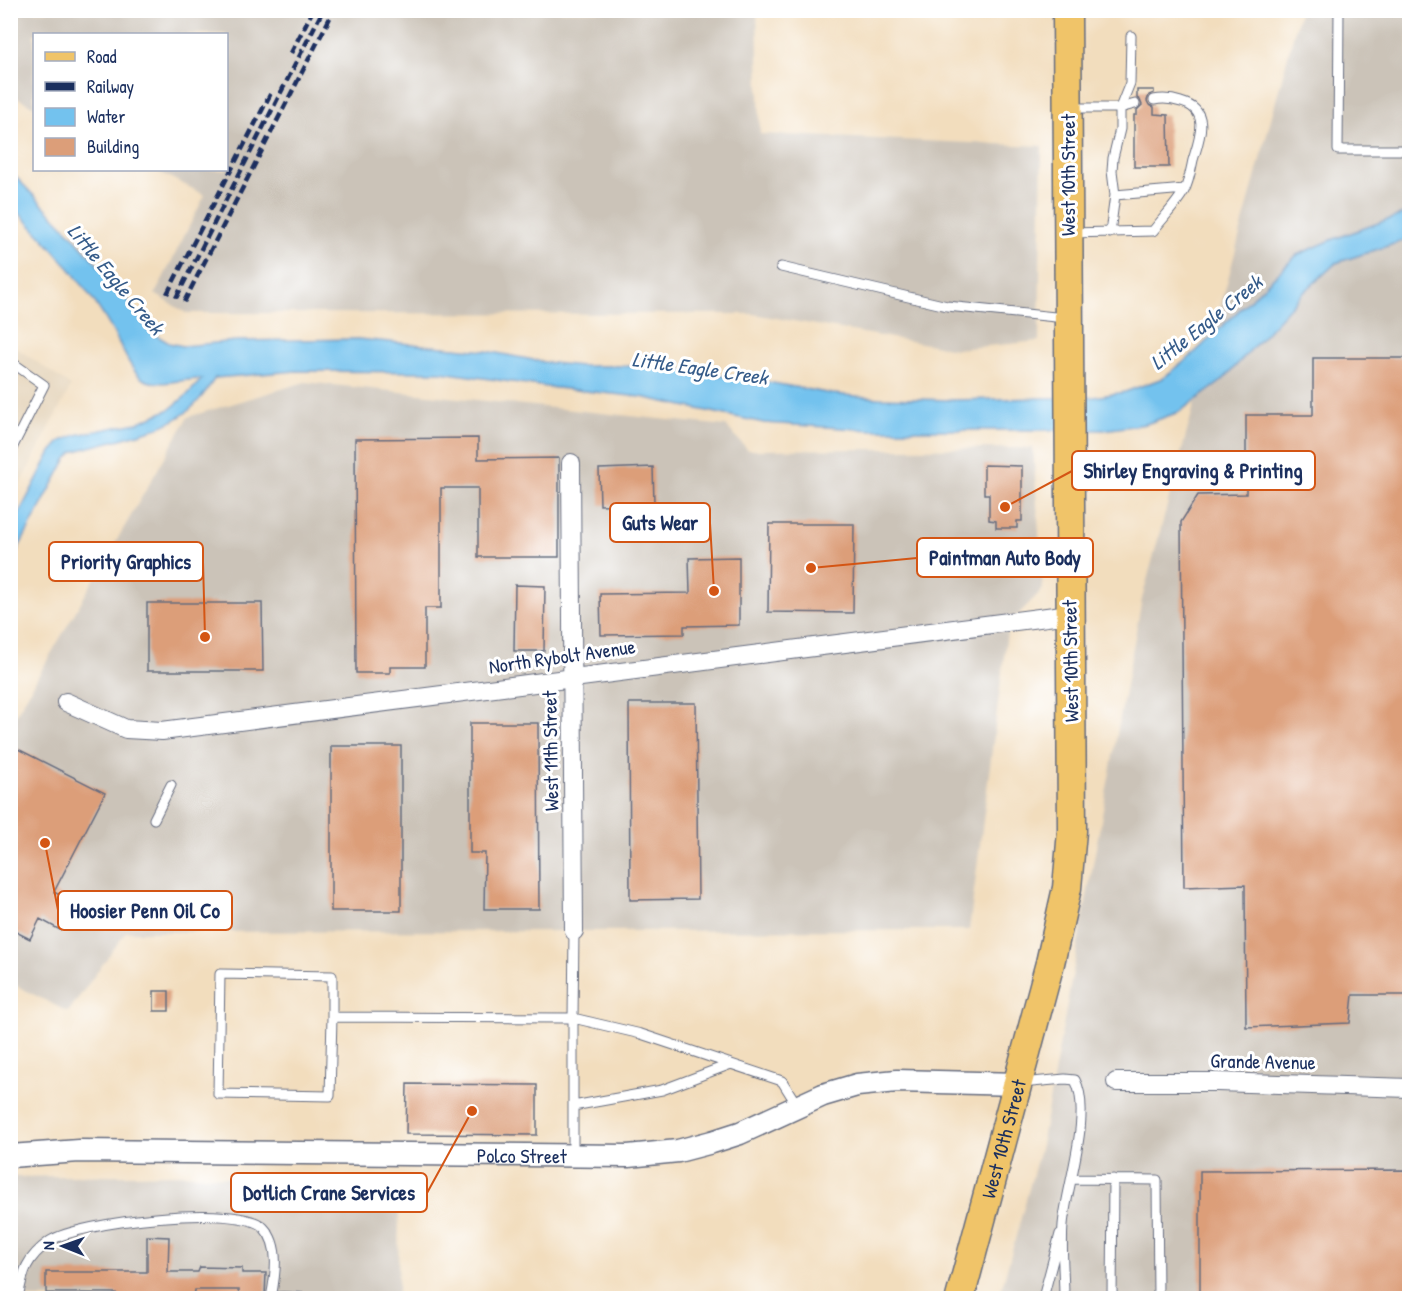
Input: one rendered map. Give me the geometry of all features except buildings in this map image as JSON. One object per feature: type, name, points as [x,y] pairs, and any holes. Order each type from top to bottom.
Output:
[{"type":"main road","name":"West 10th Street","points":[[960,1299],[1050,963],[1067,888],[1072,831],[1066,10]]},
{"type":"street","name":"West 11th Street","points":[[571,464],[574,931]]},
{"type":"street","name":"North Rybolt Avenue","points":[[66,702],[126,729],[162,731],[1070,615]]},
{"type":"street","name":"Polco Street","points":[[10,1156],[79,1151],[628,1156],[688,1148],[740,1133],[823,1095],[871,1083],[897,1081],[1019,1084]]},
{"type":"street","name":"Grande Avenue","points":[[1116,1082],[1217,1082],[1410,1088]]},
{"type":"lane","points":[[1339,10],[1338,150],[1410,150]]},
{"type":"lane","points":[[1110,233],[1115,195],[1112,171],[1114,150],[1120,129],[1120,108],[1130,83],[1131,36]]},
{"type":"lane","points":[[1068,233],[1153,231],[1185,189],[1201,128],[1199,113],[1194,107],[1184,102],[1170,99],[1154,100]]},
{"type":"lane","points":[[1067,108],[1120,108],[1135,104]]},
{"type":"lane","points":[[1115,195],[1185,189]]},
{"type":"lane","points":[[781,267],[1068,332]]},
{"type":"lane","points":[[10,361],[44,385],[10,453]]},
{"type":"lane","points":[[154,819],[171,785]]},
{"type":"lane","points":[[573,1156],[574,931]]},
{"type":"lane","points":[[220,974],[332,976],[332,1017],[330,1096],[218,1094],[220,974]]},
{"type":"lane","points":[[332,1017],[573,1018],[641,1034],[782,1081],[797,1106]]},
{"type":"lane","points":[[573,1106],[662,1089],[730,1064]]},
{"type":"lane","points":[[1019,1084],[1065,1079],[1075,1080],[1080,1089],[1080,1127],[1072,1179],[1063,1224],[1043,1299]]},
{"type":"lane","points":[[1072,1179],[1154,1179],[1158,1183],[1158,1299]]},
{"type":"lane","points":[[1112,1299],[1113,1179]]},
{"type":"lane","points":[[18,1299],[21,1278],[29,1259],[51,1240],[87,1228],[157,1217],[229,1216],[249,1219],[264,1227],[273,1244],[276,1258],[271,1298],[314,1299]]},
{"type":"lane","points":[[1063,1224],[1064,1299]]},
{"type":"shaded area","points":[[10,11],[757,11],[760,134],[1042,146],[1039,341],[956,349],[753,314],[186,313],[155,294],[205,195],[157,171],[228,171],[228,33],[33,33],[33,106],[11,94]]},
{"type":"shaded area","points":[[1300,11],[1409,11],[1409,1298],[999,1298],[1041,1145],[1142,599]]},
{"type":"shaded area","points":[[11,344],[71,386],[11,502]]},
{"type":"shaded area","points":[[305,382],[726,426],[748,450],[1033,448],[1043,589],[1008,625],[969,930],[126,932],[68,1012],[11,983],[11,723],[188,417]]},
{"type":"shaded area","points":[[181,1174],[339,1185],[399,1200],[398,1298],[11,1298],[10,1177]]},
{"type":"water","name":"Little Eagle Creek","points":[[11,172],[73,236],[124,295],[149,331],[169,343],[183,346],[237,341],[358,339],[486,351],[580,366],[643,366],[681,370],[762,381],[832,394],[879,398],[952,400],[1094,397],[1125,392],[1163,378],[1190,357],[1297,255],[1409,212],[1409,239],[1336,263],[1301,295],[1222,381],[1179,412],[1146,424],[1104,430],[872,430],[764,423],[641,397],[441,372],[296,371],[215,378],[196,404],[176,419],[148,431],[73,452],[66,460],[11,562],[11,529],[51,452],[61,441],[76,435],[137,423],[170,409],[202,379],[157,383],[149,382],[139,376],[94,301],[54,251],[11,205]]},
{"type":"railway","points":[[291,53],[313,10]]},
{"type":"railway","points":[[176,298],[323,10]]},
{"type":"railway","points":[[184,302],[334,10]]},
{"type":"railway","points":[[167,294],[272,91]]},
{"type":"place","name":"Shirley Engraving & Printing","points":[[1005,507]]},
{"type":"place","name":"Paintman Auto Body","points":[[811,568]]},
{"type":"place","name":"Guts Wear","points":[[714,591]]},
{"type":"place","name":"Priority Graphics","points":[[205,637]]},
{"type":"place","name":"Hoosier Penn Oil Co","points":[[45,843]]},
{"type":"place","name":"Dotlich Crane Services","points":[[472,1111]]}]
